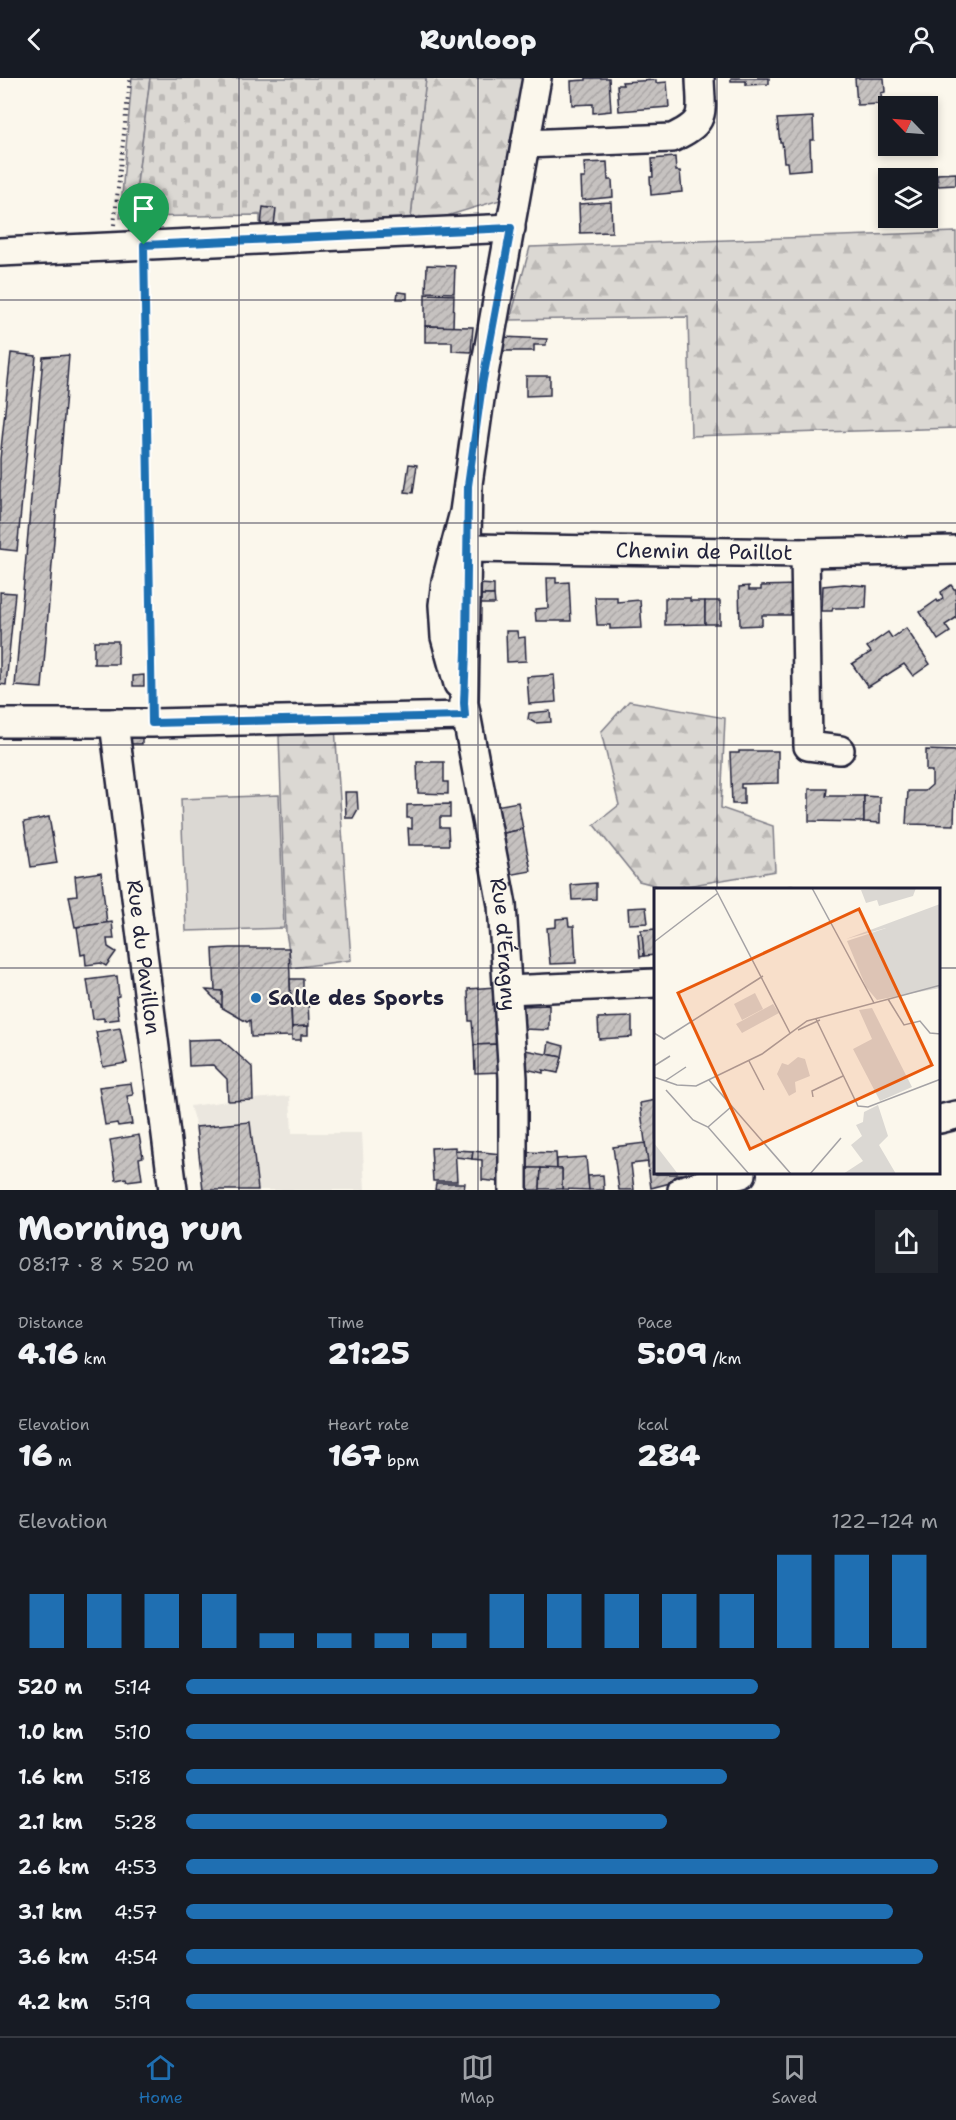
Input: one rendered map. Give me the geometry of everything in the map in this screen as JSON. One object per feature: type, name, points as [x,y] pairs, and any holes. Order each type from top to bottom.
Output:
[{"type":"street","name":"Rue d'Éragny","points":[[513,1190],[513,1078],[502,905],[464,709],[461,551],[482,385],[537,78]]},
{"type":"street","points":[[525,144],[672,138],[692,129],[701,115],[700,78]]},
{"type":"street","points":[[0,252],[511,228]]},
{"type":"street","name":"Chemin de Paillot","points":[[461,551],[805,553],[956,550]]},
{"type":"street","points":[[805,553],[808,746],[840,750]]},
{"type":"street","points":[[0,723],[152,723],[464,709]]},
{"type":"street","name":"Rue du Pavillon","points":[[114,723],[173,1190]]},
{"type":"street","points":[[508,990],[654,983]]},
{"type":"street","points":[[941,1118],[956,1114]]},
{"type":"street","points":[[691,1189],[736,1175]]},
{"type":"path","points":[[112,246],[130,78]]},
{"type":"path","points":[[144,245],[152,723]]},
{"type":"shaded area","points":[[290,1096],[292,1133],[362,1133],[365,1190],[203,1190],[196,1127],[190,1106]]},
{"type":"green space","points":[[132,78],[150,78],[133,217],[120,218]]},
{"type":"green space","points":[[150,78],[426,78],[410,227],[260,234],[260,215],[133,217]]},
{"type":"green space","points":[[426,78],[532,78],[500,200],[410,227]]},
{"type":"green space","points":[[956,232],[956,428],[691,436],[688,317],[510,320],[530,247]]},
{"type":"green space","points":[[629,701],[725,718],[721,808],[773,826],[775,871],[675,888],[665,888],[639,881],[594,825],[619,805],[601,732]]},
{"type":"green space","points":[[335,727],[351,960],[292,968],[286,933],[279,736]]},
{"type":"green space","points":[[279,795],[284,928],[186,931],[181,799]]},
{"type":"building","points":[[586,78],[609,78],[611,111],[593,113],[593,104],[572,105],[571,81],[586,80]]},
{"type":"building","points":[[731,78],[769,78],[769,84],[746,85],[746,81],[731,81]]},
{"type":"building","points":[[855,78],[884,78],[885,92],[878,96],[878,104],[857,105]]},
{"type":"building","points":[[656,80],[656,83],[667,82],[669,107],[619,111],[617,85],[623,85],[622,82]]},
{"type":"building","points":[[813,117],[814,140],[810,140],[811,169],[788,171],[787,162],[784,162],[777,119]]},
{"type":"building","points":[[675,157],[676,171],[680,171],[682,192],[651,195],[652,159]]},
{"type":"building","points":[[607,162],[608,180],[612,180],[613,197],[582,200],[581,178],[585,178],[584,163]]},
{"type":"building","points":[[956,173],[956,185],[938,186],[938,174]]},
{"type":"building","points":[[611,202],[612,232],[580,233],[579,204]]},
{"type":"building","points":[[263,207],[276,209],[273,233],[260,234]]},
{"type":"building","points":[[427,265],[455,266],[454,293],[426,292]]},
{"type":"building","points":[[398,292],[407,293],[407,299],[397,299]]},
{"type":"building","points":[[425,294],[454,295],[453,327],[425,326]]},
{"type":"building","points":[[425,326],[473,327],[471,352],[452,351],[452,342],[425,342]]},
{"type":"building","points":[[503,337],[547,339],[546,345],[534,345],[534,351],[504,351],[501,350]]},
{"type":"building","points":[[11,353],[36,356],[17,551],[0,549],[0,459]]},
{"type":"building","points":[[69,355],[42,688],[15,686],[43,357]]},
{"type":"building","points":[[526,376],[550,376],[550,395],[526,396]]},
{"type":"building","points":[[409,464],[417,465],[413,493],[405,492]]},
{"type":"building","points":[[547,578],[556,578],[556,583],[569,582],[571,621],[536,621],[535,609],[548,608]]},
{"type":"building","points":[[480,584],[494,585],[494,595],[480,595]]},
{"type":"building","points":[[844,584],[867,586],[866,608],[833,608],[832,611],[822,611],[823,586]]},
{"type":"building","points":[[796,585],[796,615],[762,615],[762,625],[740,626],[739,587],[749,586],[749,590],[761,590],[761,586]]},
{"type":"building","points":[[951,585],[956,589],[956,618],[945,625],[950,632],[938,640],[920,612],[937,600],[938,602],[943,599],[941,592]]},
{"type":"building","points":[[0,592],[15,593],[6,685],[0,684]]},
{"type":"building","points":[[480,595],[494,595],[495,604],[479,604]]},
{"type":"building","points":[[595,597],[617,597],[617,602],[640,600],[642,628],[610,629],[610,625],[597,625]]},
{"type":"building","points":[[665,598],[690,598],[690,601],[705,601],[705,624],[665,625]]},
{"type":"building","points":[[705,601],[720,601],[720,624],[705,624]]},
{"type":"building","points":[[906,628],[930,664],[913,676],[904,664],[868,687],[852,664],[871,652],[867,647],[888,632],[892,638]]},
{"type":"building","points":[[506,631],[517,631],[518,638],[525,637],[526,661],[507,662]]},
{"type":"building","points":[[94,641],[118,641],[118,664],[94,664]]},
{"type":"building","points":[[144,675],[144,686],[133,686],[133,676]]},
{"type":"building","points":[[554,675],[556,702],[529,704],[527,677]]},
{"type":"building","points":[[550,711],[551,722],[535,723],[528,719],[529,713]]},
{"type":"building","points":[[127,730],[142,730],[142,744],[129,744]]},
{"type":"building","points":[[926,750],[956,751],[954,825],[906,824],[908,791],[925,791],[932,785],[932,771],[926,771]]},
{"type":"building","points":[[739,751],[778,751],[778,783],[741,784],[741,788],[744,788],[744,804],[732,804],[730,753],[739,753]]},
{"type":"building","points":[[417,762],[444,762],[444,782],[448,782],[448,794],[418,793]]},
{"type":"building","points":[[809,789],[827,789],[826,796],[864,796],[864,822],[809,821]]},
{"type":"building","points":[[345,792],[357,792],[358,809],[353,818],[346,818]]},
{"type":"building","points":[[864,796],[880,797],[880,823],[864,822]]},
{"type":"building","points":[[518,802],[523,829],[500,834],[495,806]]},
{"type":"building","points":[[450,804],[450,817],[440,817],[440,827],[448,827],[449,845],[409,845],[408,828],[412,829],[412,818],[407,818],[407,805]]},
{"type":"building","points":[[49,817],[57,863],[31,867],[24,822]]},
{"type":"building","points":[[523,829],[531,871],[509,875],[500,834]]},
{"type":"building","points":[[101,872],[107,923],[75,927],[69,896],[77,895],[75,876]]},
{"type":"building","points":[[596,883],[596,899],[572,900],[571,885]]},
{"type":"building","points":[[646,907],[648,923],[629,924],[628,908]]},
{"type":"building","points":[[568,918],[569,926],[574,926],[576,963],[550,964],[547,928],[556,927],[556,919]]},
{"type":"building","points":[[112,922],[114,939],[107,939],[108,947],[116,952],[106,966],[101,963],[86,965],[85,954],[81,955],[77,927]]},
{"type":"building","points":[[654,929],[654,955],[644,956],[641,930]]},
{"type":"building","points":[[638,934],[642,934],[644,956],[640,957]]},
{"type":"building","name":"Salle des Sports","points":[[289,948],[292,1036],[251,1037],[250,1020],[247,1022],[221,1007],[222,991],[215,991],[213,949]]},
{"type":"building","points":[[117,976],[119,996],[116,997],[119,1019],[104,1021],[104,1018],[93,1019],[87,980]]},
{"type":"building","points":[[290,979],[303,979],[303,990],[299,990],[299,1001],[308,1000],[309,1026],[292,1027]]},
{"type":"building","points":[[495,987],[500,1044],[474,1045],[472,1021],[469,1021],[468,989]]},
{"type":"building","points":[[206,990],[222,991],[222,1006]]},
{"type":"building","points":[[549,1005],[549,1030],[523,1029],[522,1006]]},
{"type":"building","points":[[632,1017],[632,1037],[599,1039],[598,1018]]},
{"type":"building","points":[[308,1026],[308,1035],[301,1035],[301,1040],[292,1040],[292,1027]]},
{"type":"building","points":[[120,1028],[127,1063],[103,1067],[96,1032]]},
{"type":"building","points":[[221,1039],[252,1067],[253,1100],[228,1101],[227,1079],[213,1065],[189,1066],[188,1040]]},
{"type":"building","points":[[549,1042],[564,1046],[562,1057],[547,1054]]},
{"type":"building","points":[[500,1044],[503,1072],[475,1073],[474,1045]]},
{"type":"building","points":[[525,1050],[562,1057],[558,1073],[543,1070],[543,1073],[526,1069]]},
{"type":"building","points":[[131,1083],[133,1095],[127,1096],[132,1124],[105,1125],[99,1087]]},
{"type":"building","points":[[654,1100],[654,1175],[700,1175],[651,1188],[640,1103]]},
{"type":"building","points":[[250,1122],[258,1190],[203,1190],[196,1127]]},
{"type":"building","points":[[139,1135],[143,1157],[139,1158],[142,1179],[116,1180],[110,1140]]},
{"type":"building","points":[[645,1143],[648,1162],[631,1164],[634,1190],[619,1190],[613,1147]]},
{"type":"building","points":[[455,1147],[457,1181],[433,1181],[431,1148]]},
{"type":"building","points":[[455,1150],[473,1151],[472,1159],[456,1157]]},
{"type":"building","points":[[473,1151],[501,1154],[500,1182],[482,1180],[482,1160],[472,1159]]},
{"type":"building","points":[[525,1152],[556,1153],[557,1169],[525,1168]]},
{"type":"building","points":[[586,1157],[589,1190],[562,1189],[562,1169],[557,1169],[557,1159]]},
{"type":"building","points":[[525,1168],[541,1168],[540,1190],[524,1190]]},
{"type":"building","points":[[541,1168],[562,1169],[562,1189],[540,1189]]},
{"type":"building","points":[[603,1175],[604,1190],[589,1190],[588,1176]]},
{"type":"building","points":[[436,1183],[465,1183],[464,1190],[435,1190]]},
{"type":"place","name":"Salle des Sports","points":[[256,998]]},
{"type":"route","points":[[511,228],[482,385],[468,486],[465,716],[152,723],[144,245],[511,228]]}]
